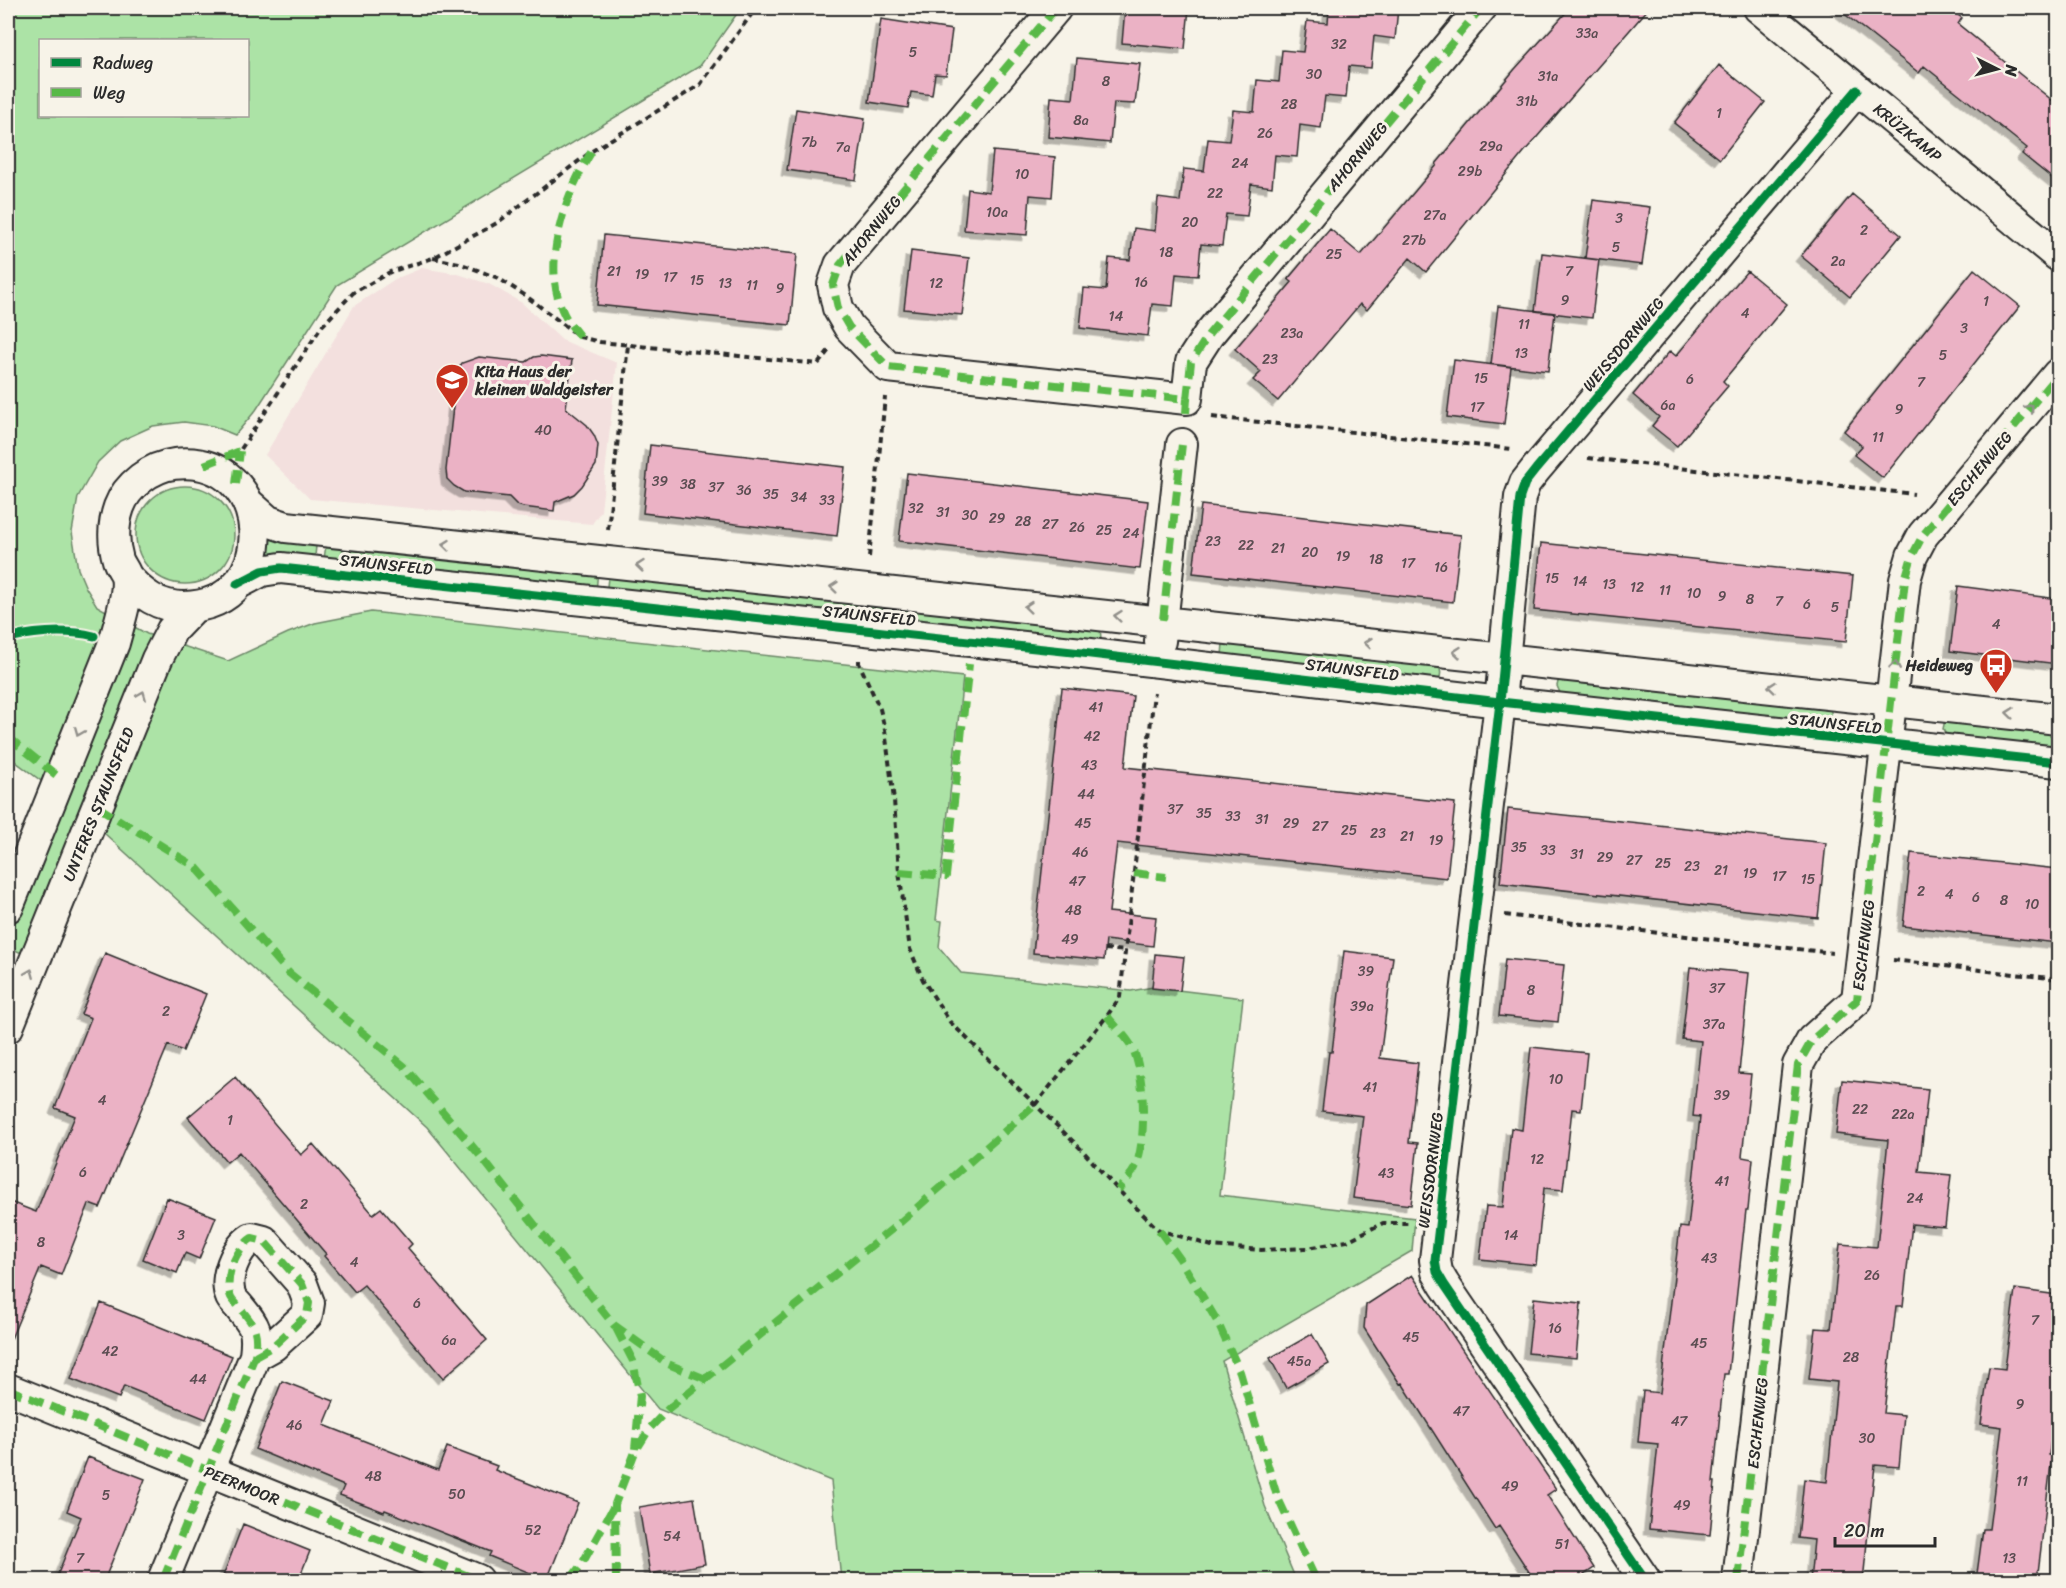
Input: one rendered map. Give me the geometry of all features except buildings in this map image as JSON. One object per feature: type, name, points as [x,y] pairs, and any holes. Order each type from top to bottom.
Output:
[{"type":"street","name":"AHORNWEG","points":[[888,367],[849,327],[838,308],[833,285],[840,265],[1056,8]]},
{"type":"street","name":"AHORNWEG","points":[[1191,409],[1191,363],[1209,334],[1481,8]]},
{"type":"street","name":"KRÜZKAMP","points":[[1759,8],[2058,256]]},
{"type":"street","name":"WEISSDORNWEG","points":[[1504,658],[1520,497],[1525,483],[1857,90]]},
{"type":"street","points":[[888,367],[1191,409]]},
{"type":"street","name":"ESCHENWEG","points":[[1738,1581],[1798,1065],[1812,1040],[1857,1000],[1905,580],[1912,556],[1923,535],[2058,374]]},
{"type":"street","points":[[1156,675],[1182,444]]},
{"type":"street","name":"UNTERES STAUNSFELD","points":[[183,463],[204,465],[229,478],[250,505],[255,522],[256,542],[248,567],[237,584],[223,596],[208,603],[194,607],[176,607],[149,598],[136,588],[118,561],[113,535],[119,506],[134,484],[154,470],[167,465],[183,463]]},
{"type":"street","name":"STAUNSFELD","points":[[250,505],[268,521],[286,527],[1163,620],[2058,719]]},
{"type":"street","name":"STAUNSFELD","points":[[237,584],[262,571],[281,568],[1156,675],[1500,702],[2058,762]]},
{"type":"street","name":"UNTERES STAUNSFELD","points":[[8,907],[114,643],[123,610],[126,576]]},
{"type":"street","name":"UNTERES STAUNSFELD","points":[[10,1014],[157,658],[172,630],[194,607]]},
{"type":"street","points":[[1500,702],[1504,658]]},
{"type":"street","name":"WEISSDORNWEG","points":[[1500,702],[1435,1260],[1437,1272],[1645,1581]]},
{"type":"street","points":[[163,1581],[255,1356]]},
{"type":"street","name":"PEERMOOR","points":[[8,1389],[478,1581]]},
{"type":"path","points":[[240,451],[322,326],[353,293],[390,272],[433,258],[497,223],[592,151],[700,85],[756,8]]},
{"type":"path","points":[[433,258],[459,263],[498,278],[580,337],[600,342],[818,364],[849,327]]},
{"type":"path","points":[[607,537],[628,345]]},
{"type":"path","points":[[869,564],[888,367]]},
{"type":"path","points":[[1191,409],[1516,450]]},
{"type":"path","points":[[1581,457],[1917,494]]},
{"type":"path","points":[[860,654],[859,663],[880,709],[885,730],[894,800],[899,872],[910,949],[923,980],[950,1022],[1082,1150],[1125,1197],[1159,1230],[1212,1246],[1261,1250],[1308,1248],[1347,1241],[1383,1223],[1438,1226]]},
{"type":"path","points":[[1035,1105],[1118,1002],[1122,990],[1156,675]]},
{"type":"path","points":[[1497,914],[1841,954]]},
{"type":"path","points":[[1105,949],[1126,951]]},
{"type":"path","points":[[1891,960],[2058,980]]},
{"type":"shaded area","name":"Kita Haus der kleinen Waldgeister","points":[[422,268],[458,274],[489,284],[522,303],[562,340],[617,363],[601,511],[592,524],[310,499],[265,455],[354,306],[395,279]]},
{"type":"green space","points":[[8,8],[741,8],[700,66],[337,285],[256,410],[235,435],[213,426],[184,422],[153,426],[120,441],[98,462],[78,497],[72,532],[78,569],[97,606],[147,634],[228,661],[315,623],[371,612],[963,677],[936,920],[942,921],[939,947],[961,973],[1131,991],[1153,987],[1243,998],[1220,1195],[1415,1218],[1412,1251],[1222,1361],[1265,1506],[1296,1580],[841,1580],[831,1481],[658,1409],[427,1127],[82,813],[24,954],[8,947],[8,936],[64,798],[8,756]]},
{"type":"green space","points":[[185,486],[204,489],[220,500],[231,516],[234,535],[231,554],[220,570],[204,581],[185,584],[166,581],[150,570],[139,554],[136,535],[139,516],[150,500],[166,489]]},
{"type":"green space","points":[[271,537],[317,537],[314,565],[269,557],[267,547]]},
{"type":"green space","points":[[327,538],[598,568],[596,594],[323,566]]},
{"type":"green space","points":[[609,569],[859,596],[857,620],[606,595]]},
{"type":"green space","points":[[871,598],[1100,627],[1101,639],[1097,643],[869,621]]},
{"type":"green space","points":[[1223,643],[1439,666],[1441,674],[1438,683],[1222,656]]},
{"type":"green space","points":[[1559,678],[1829,706],[1831,716],[1825,725],[1561,695],[1557,686]]},
{"type":"green space","points":[[1945,720],[2058,727],[2058,751],[1947,737],[1943,729]]},
{"type":"marked path","points":[[1056,8],[840,265],[833,285],[838,308],[849,327],[888,367],[1187,399],[1191,362],[1209,334],[1481,8]]},
{"type":"marked path","points":[[580,337],[564,314],[557,295],[554,274],[555,252],[565,209],[582,168],[592,151]]},
{"type":"marked path","points":[[1738,1580],[1798,1065],[1812,1040],[1857,1000],[1905,580],[1912,556],[1923,535],[2058,374]]},
{"type":"marked path","points":[[1186,413],[1187,399]]},
{"type":"marked path","points":[[1163,620],[1182,444]]},
{"type":"marked path","points":[[204,465],[240,451]]},
{"type":"marked path","points":[[236,484],[240,451]]},
{"type":"marked path","points":[[899,872],[946,876],[969,664]]},
{"type":"marked path","points":[[8,737],[60,778]]},
{"type":"marked path","points":[[98,807],[196,867],[289,973],[404,1066],[478,1153],[614,1325],[668,1364],[706,1379]]},
{"type":"marked path","points":[[1134,873],[1166,877]]},
{"type":"marked path","points":[[1107,1016],[1133,1049],[1142,1091],[1143,1126],[1139,1157],[1135,1168],[1118,1190]]},
{"type":"marked path","points":[[616,1580],[615,1504],[635,1452],[650,1428],[669,1408],[897,1225],[1035,1105]]},
{"type":"marked path","points":[[1159,1230],[1180,1259],[1217,1321],[1240,1372],[1277,1496],[1316,1580]]},
{"type":"marked path","points":[[163,1580],[255,1356],[255,1330],[250,1320],[231,1297],[229,1289],[232,1264],[241,1249],[252,1238],[264,1241],[302,1284],[309,1303],[307,1315],[273,1346],[255,1356]]},
{"type":"marked path","points":[[616,1328],[633,1361],[640,1396],[635,1449]]},
{"type":"marked path","points":[[8,1389],[478,1580]]},
{"type":"marked path","points":[[570,1580],[582,1564],[615,1504]]},
{"type":"cycle path","points":[[1645,1580],[1444,1284],[1437,1272],[1435,1260],[1500,702],[1520,497],[1525,483],[1536,469],[1857,90]]},
{"type":"cycle path","points":[[237,584],[262,571],[281,568],[1082,653],[1500,702],[2058,762]]},
{"type":"cycle path","points":[[8,638],[51,632],[94,636]]},
{"type":"place","name":"Kita Haus der kleinen Waldgeister","points":[[452,409]]},
{"type":"place","name":"Heideweg","points":[[1996,694]]}]
